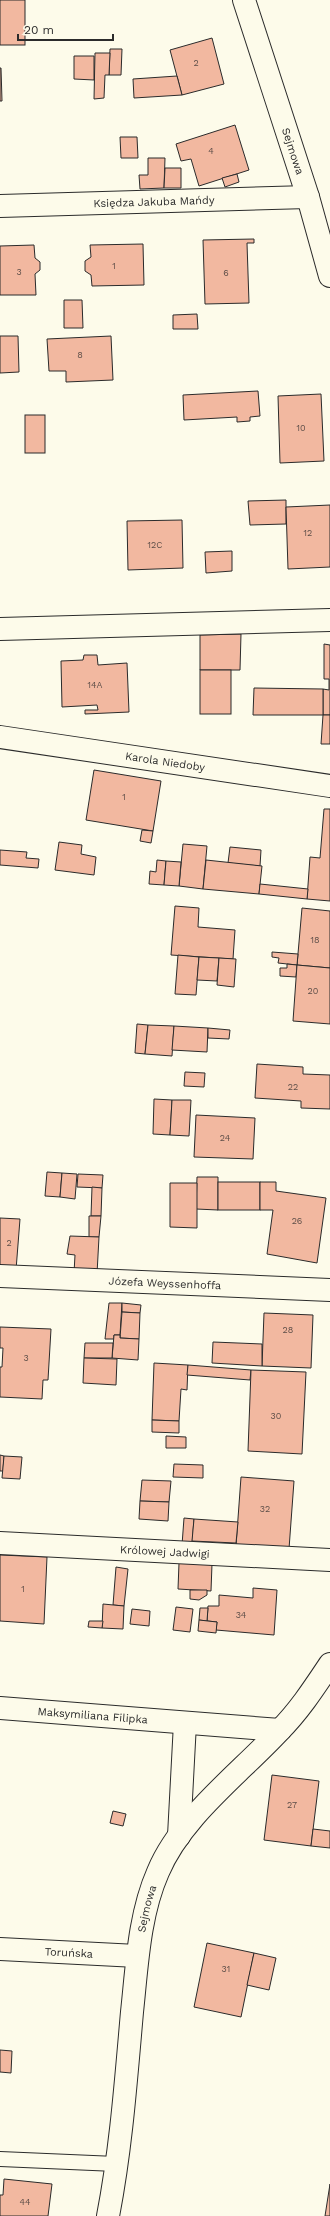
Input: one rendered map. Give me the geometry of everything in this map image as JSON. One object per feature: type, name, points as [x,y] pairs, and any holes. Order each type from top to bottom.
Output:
[{"type":"street","name":"Sejmowa","points":[[244,0],[308,197],[330,276]]},
{"type":"street","name":"Sejmowa","points":[[254,28],[255,0]]},
{"type":"street","name":"Księdza Jakuba Mańdy","points":[[0,206],[308,197]]},
{"type":"street","points":[[0,629],[330,620]]},
{"type":"street","name":"Karola Niedoby","points":[[0,737],[330,786]]},
{"type":"street","name":"Józefa Weyssenhoffa","points":[[0,1276],[330,1290]]},
{"type":"street","name":"Królowej Jadwigi","points":[[0,1543],[330,1560]]},
{"type":"street","name":"Sejmowa","points":[[108,2216],[116,2164],[138,1956],[146,1911],[158,1872],[179,1836],[208,1802],[280,1730],[305,1701],[330,1664]]},
{"type":"street","name":"Maksymiliana Filipka","points":[[0,1708],[280,1730]]},
{"type":"street","points":[[179,1836],[185,1723]]},
{"type":"street","name":"Toruńska","points":[[0,1949],[138,1956]]},
{"type":"lane","points":[[0,2159],[116,2164]]},
{"type":"building","points":[[0,0],[25,0],[25,45],[0,45]]},
{"type":"building","points":[[212,38],[224,84],[182,95],[170,50]]},
{"type":"building","points":[[110,49],[122,49],[121,75],[109,75]]},
{"type":"building","points":[[95,53],[110,53],[109,75],[105,75],[104,98],[94,99]]},
{"type":"building","points":[[74,56],[94,56],[94,80],[74,79]]},
{"type":"building","points":[[1,68],[2,101],[0,101]]},
{"type":"building","points":[[177,76],[182,95],[134,98],[133,79]]},
{"type":"building","points":[[235,125],[249,170],[199,186],[191,159],[181,161],[176,144]]},
{"type":"building","points":[[120,137],[137,137],[138,158],[121,158]]},
{"type":"building","points":[[148,158],[165,158],[164,188],[140,189],[139,175],[148,175]]},
{"type":"building","points":[[165,168],[181,168],[181,188],[164,188]]},
{"type":"building","points":[[237,174],[239,182],[225,187],[222,178]]},
{"type":"building","points":[[254,239],[254,243],[247,243],[249,303],[205,304],[203,240]]},
{"type":"building","points":[[143,244],[144,285],[92,286],[91,275],[85,271],[85,261],[91,257],[90,245]]},
{"type":"building","points":[[34,245],[35,258],[40,262],[40,270],[35,274],[36,295],[0,295],[0,246]]},
{"type":"building","points":[[64,300],[82,300],[83,328],[64,328]]},
{"type":"building","points":[[197,314],[198,329],[173,329],[173,315]]},
{"type":"building","points":[[0,336],[18,336],[19,372],[0,373]]},
{"type":"building","points":[[111,336],[113,380],[66,382],[66,371],[49,371],[47,339]]},
{"type":"building","points":[[258,391],[260,416],[250,417],[250,421],[237,422],[237,417],[184,420],[183,395]]},
{"type":"building","points":[[321,394],[324,461],[280,463],[278,396]]},
{"type":"building","points":[[25,415],[45,415],[45,453],[25,453]]},
{"type":"building","points":[[286,500],[286,524],[250,525],[248,501]]},
{"type":"building","points":[[330,505],[330,567],[288,569],[286,507]]},
{"type":"building","points":[[182,520],[183,568],[128,570],[127,521]]},
{"type":"building","points":[[232,551],[232,571],[206,573],[205,552]]},
{"type":"building","points":[[241,634],[240,670],[200,670],[200,635]]},
{"type":"building","points":[[324,644],[330,645],[330,715],[323,715],[323,689],[329,690],[329,679],[324,679]]},
{"type":"building","points":[[84,655],[97,655],[98,665],[127,663],[129,712],[85,714],[85,710],[98,710],[97,705],[62,707],[61,661],[83,660]]},
{"type":"building","points":[[200,670],[231,670],[231,714],[200,714]]},
{"type":"building","points":[[254,688],[323,689],[323,715],[253,715]]},
{"type":"building","points":[[323,715],[330,715],[330,744],[321,744]]},
{"type":"building","points":[[94,770],[161,781],[153,831],[86,820]]},
{"type":"building","points":[[324,809],[330,809],[330,901],[307,899],[310,857],[320,858]]},
{"type":"building","points":[[142,830],[153,831],[151,843],[140,841]]},
{"type":"building","points":[[59,842],[82,845],[81,854],[96,857],[94,875],[55,870]]},
{"type":"building","points":[[183,844],[207,846],[203,889],[179,886]]},
{"type":"building","points":[[230,847],[261,850],[260,866],[228,863]]},
{"type":"building","points":[[0,850],[27,852],[26,858],[39,859],[38,868],[0,865]]},
{"type":"building","points":[[157,860],[166,861],[164,885],[149,884],[150,871],[156,872]]},
{"type":"building","points":[[206,860],[262,866],[259,894],[203,889]]},
{"type":"building","points":[[166,861],[181,862],[179,886],[164,885]]},
{"type":"building","points":[[260,884],[308,889],[307,899],[259,894]]},
{"type":"building","points":[[175,906],[199,908],[198,927],[235,930],[233,959],[171,955]]},
{"type":"building","points":[[302,908],[330,911],[330,968],[297,965]]},
{"type":"building","points":[[272,952],[298,954],[297,965],[278,963],[279,958],[272,957]]},
{"type":"building","points":[[178,955],[199,957],[196,995],[175,994]]},
{"type":"building","points":[[199,957],[219,958],[217,981],[197,980]]},
{"type":"building","points":[[219,958],[236,959],[234,987],[217,985]]},
{"type":"building","points":[[287,964],[297,965],[296,977],[280,976],[280,968],[287,968]]},
{"type":"building","points":[[297,965],[330,968],[330,1024],[293,1021]]},
{"type":"building","points":[[137,1024],[148,1025],[145,1054],[135,1053]]},
{"type":"building","points":[[148,1025],[174,1026],[172,1056],[145,1054]]},
{"type":"building","points":[[174,1026],[208,1028],[207,1052],[172,1050]]},
{"type":"building","points":[[208,1028],[230,1030],[229,1039],[208,1038]]},
{"type":"building","points":[[257,1064],[303,1067],[303,1074],[330,1075],[330,1109],[301,1108],[301,1101],[255,1098]]},
{"type":"building","points":[[185,1072],[205,1073],[204,1087],[184,1086]]},
{"type":"building","points":[[154,1099],[172,1100],[170,1135],[153,1134]]},
{"type":"building","points":[[172,1100],[191,1100],[189,1136],[170,1135]]},
{"type":"building","points":[[196,1115],[255,1118],[253,1159],[194,1157]]},
{"type":"building","points":[[47,1172],[62,1173],[60,1197],[45,1196]]},
{"type":"building","points":[[62,1173],[77,1174],[75,1199],[60,1197]]},
{"type":"building","points":[[78,1174],[103,1175],[102,1188],[77,1187]]},
{"type":"building","points":[[197,1177],[218,1177],[218,1210],[196,1209]]},
{"type":"building","points":[[218,1182],[260,1182],[260,1210],[218,1210]]},
{"type":"building","points":[[260,1182],[276,1182],[276,1191],[326,1198],[317,1263],[267,1254],[273,1210],[260,1210]]},
{"type":"building","points":[[170,1183],[197,1183],[197,1228],[170,1227]]},
{"type":"building","points":[[92,1187],[102,1188],[101,1216],[91,1216]]},
{"type":"building","points":[[89,1216],[101,1216],[99,1237],[89,1237]]},
{"type":"building","points":[[0,1218],[20,1219],[16,1270],[0,1269]]},
{"type":"building","points":[[70,1236],[99,1237],[97,1274],[74,1273],[75,1255],[67,1254]]},
{"type":"building","points":[[109,1303],[122,1303],[120,1335],[114,1335],[114,1339],[105,1339]]},
{"type":"building","points":[[122,1303],[141,1305],[140,1313],[122,1312]]},
{"type":"building","points":[[122,1312],[140,1313],[139,1339],[120,1338]]},
{"type":"building","points":[[264,1313],[313,1315],[311,1368],[262,1366]]},
{"type":"building","points":[[0,1327],[51,1329],[48,1380],[43,1380],[42,1399],[0,1397],[0,1367],[2,1367],[3,1348],[0,1348]]},
{"type":"building","points":[[114,1335],[120,1335],[120,1338],[139,1339],[138,1360],[112,1358]]},
{"type":"building","points":[[213,1342],[262,1344],[262,1366],[212,1363]]},
{"type":"building","points":[[85,1343],[113,1343],[112,1358],[84,1358]]},
{"type":"building","points":[[84,1358],[117,1359],[116,1385],[83,1383]]},
{"type":"building","points":[[154,1363],[188,1365],[187,1390],[181,1389],[179,1421],[152,1420]]},
{"type":"building","points":[[188,1365],[251,1370],[250,1380],[187,1375]]},
{"type":"building","points":[[251,1370],[306,1372],[302,1454],[248,1451]]},
{"type":"building","points":[[152,1420],[179,1421],[179,1433],[152,1432]]},
{"type":"building","points":[[166,1436],[186,1437],[186,1448],[166,1448]]},
{"type":"building","points":[[0,1455],[4,1456],[3,1471],[0,1471]]},
{"type":"building","points":[[4,1456],[22,1457],[20,1479],[2,1478]]},
{"type":"building","points":[[174,1464],[203,1465],[203,1478],[173,1477]]},
{"type":"building","points":[[241,1477],[294,1481],[289,1549],[236,1546]]},
{"type":"building","points":[[142,1480],[171,1481],[169,1502],[140,1501]]},
{"type":"building","points":[[140,1501],[169,1502],[168,1521],[139,1519]]},
{"type":"building","points":[[184,1518],[194,1519],[192,1545],[182,1545]]},
{"type":"building","points":[[194,1519],[238,1522],[236,1543],[192,1541]]},
{"type":"building","points":[[0,1555],[47,1557],[44,1624],[0,1621]]},
{"type":"building","points":[[179,1563],[212,1564],[211,1591],[178,1589]]},
{"type":"building","points":[[116,1567],[128,1569],[124,1606],[113,1605]]},
{"type":"building","points":[[253,1588],[277,1590],[274,1635],[216,1630],[217,1622],[207,1621],[208,1606],[219,1606],[219,1595],[253,1598]]},
{"type":"building","points":[[190,1590],[207,1590],[207,1595],[199,1600],[190,1599]]},
{"type":"building","points":[[103,1604],[124,1606],[123,1629],[102,1628]]},
{"type":"building","points":[[176,1607],[193,1609],[190,1632],[173,1630]]},
{"type":"building","points":[[200,1608],[208,1608],[207,1621],[199,1620]]},
{"type":"building","points":[[132,1609],[150,1611],[149,1626],[130,1624]]},
{"type":"building","points":[[199,1620],[217,1622],[216,1633],[198,1631]]},
{"type":"building","points":[[89,1621],[103,1621],[102,1628],[88,1627]]},
{"type":"building","points":[[272,1775],[319,1781],[311,1846],[264,1840]]},
{"type":"building","points":[[113,1811],[126,1814],[123,1826],[110,1823]]},
{"type":"building","points":[[313,1829],[330,1831],[330,1848],[311,1846]]},
{"type":"building","points":[[207,1943],[254,1953],[241,2017],[194,2007]]},
{"type":"building","points":[[254,1953],[276,1958],[269,1990],[247,1985]]},
{"type":"building","points":[[0,2050],[12,2051],[11,2073],[0,2072]]},
{"type":"building","points":[[4,2179],[52,2184],[48,2216],[0,2216],[0,2195],[3,2195]]},
{"type":"building","points":[[330,2184],[330,2216],[325,2216]]}]
